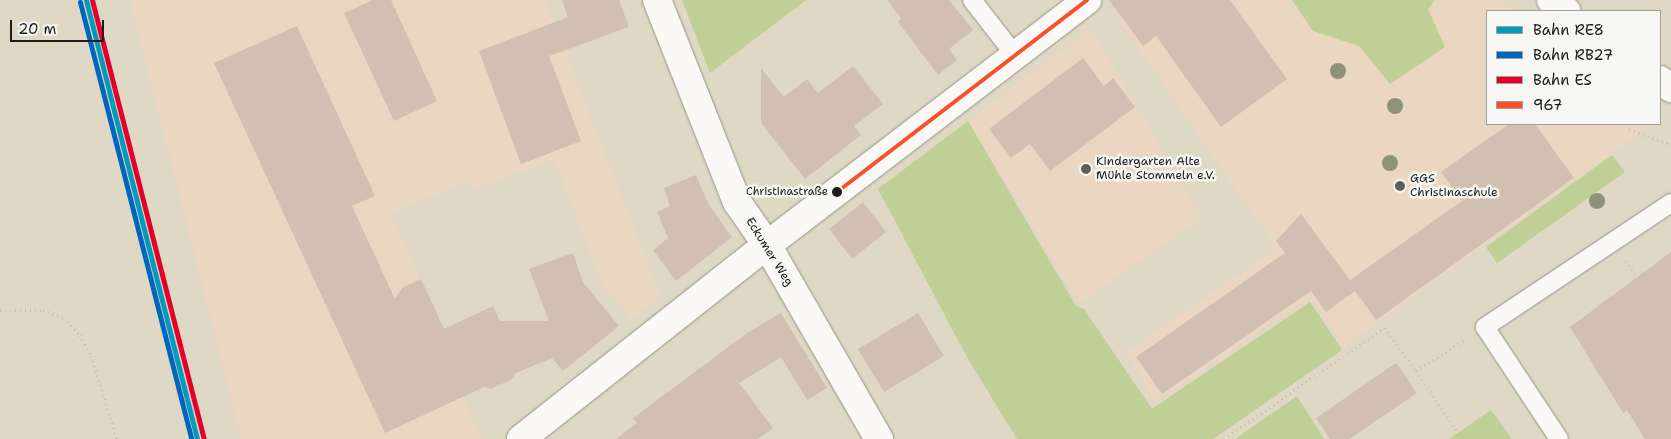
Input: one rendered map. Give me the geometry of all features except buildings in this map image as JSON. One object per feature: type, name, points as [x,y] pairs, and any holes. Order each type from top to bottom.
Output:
[{"type":"street","name":"Eckumer Weg","points":[[657,0],[737,202],[767,245],[880,439]]},
{"type":"street","points":[[521,439],[767,245],[1086,0]]},
{"type":"street","points":[[1551,0],[1565,10]]},
{"type":"lane","points":[[972,0],[1015,55]]},
{"type":"lane","points":[[1559,439],[1485,327],[1671,203]]},
{"type":"path","points":[[1629,129],[1671,145]]},
{"type":"path","points":[[1613,242],[1671,326]]},
{"type":"path","points":[[0,310],[43,310],[64,318],[80,335],[92,356],[117,439]]},
{"type":"path","points":[[1416,371],[1485,327]]},
{"type":"path","points":[[1224,439],[1384,328],[1460,436]]},
{"type":"shaded area","points":[[130,0],[545,0],[661,297],[631,319],[603,287],[554,160],[472,190],[468,181],[391,214],[433,304],[423,312],[483,439],[241,439]]},
{"type":"shaded area","name":"GGS Christinaschule","points":[[1116,0],[1499,0],[1514,10],[1486,10],[1486,125],[1651,125],[1344,347],[1311,297],[1155,403],[1127,352],[1276,248],[1109,5]]},
{"type":"shaded area","name":"Kindergarten Alte Mühle Stommeln e.V.","points":[[1091,28],[1202,218],[1079,303],[968,121]]},
{"type":"green space","points":[[682,0],[806,0],[710,73]]},
{"type":"green space","points":[[1292,0],[1435,0],[1428,9],[1445,47],[1390,84],[1359,46],[1313,31]]},
{"type":"green space","points":[[968,121],[1076,306],[1084,309],[1152,409],[1310,302],[1342,350],[1213,439],[1017,439],[968,359],[878,189]]},
{"type":"green space","points":[[1612,155],[1625,172],[1497,263],[1486,247]]},
{"type":"green space","points":[[1297,396],[1324,439],[1235,439]]},
{"type":"green space","points":[[1491,410],[1512,439],[1449,439]]},
{"type":"rail line","name":"RE8","points":[[86,0],[197,439]]},
{"type":"rail line","name":"ES","points":[[92,0],[203,437]]},
{"type":"rail line","name":"RB27","points":[[80,2],[191,439]]},
{"type":"transit line","name":"967","points":[[837,192],[1087,0]]},
{"type":"place","name":"Kindergarten Alte Mühle Stommeln e.V.","points":[[1086,169]]},
{"type":"place","name":"GGS Christinaschule","points":[[1400,186]]},
{"type":"place","name":"Christinastraße","points":[[837,192]]}]
